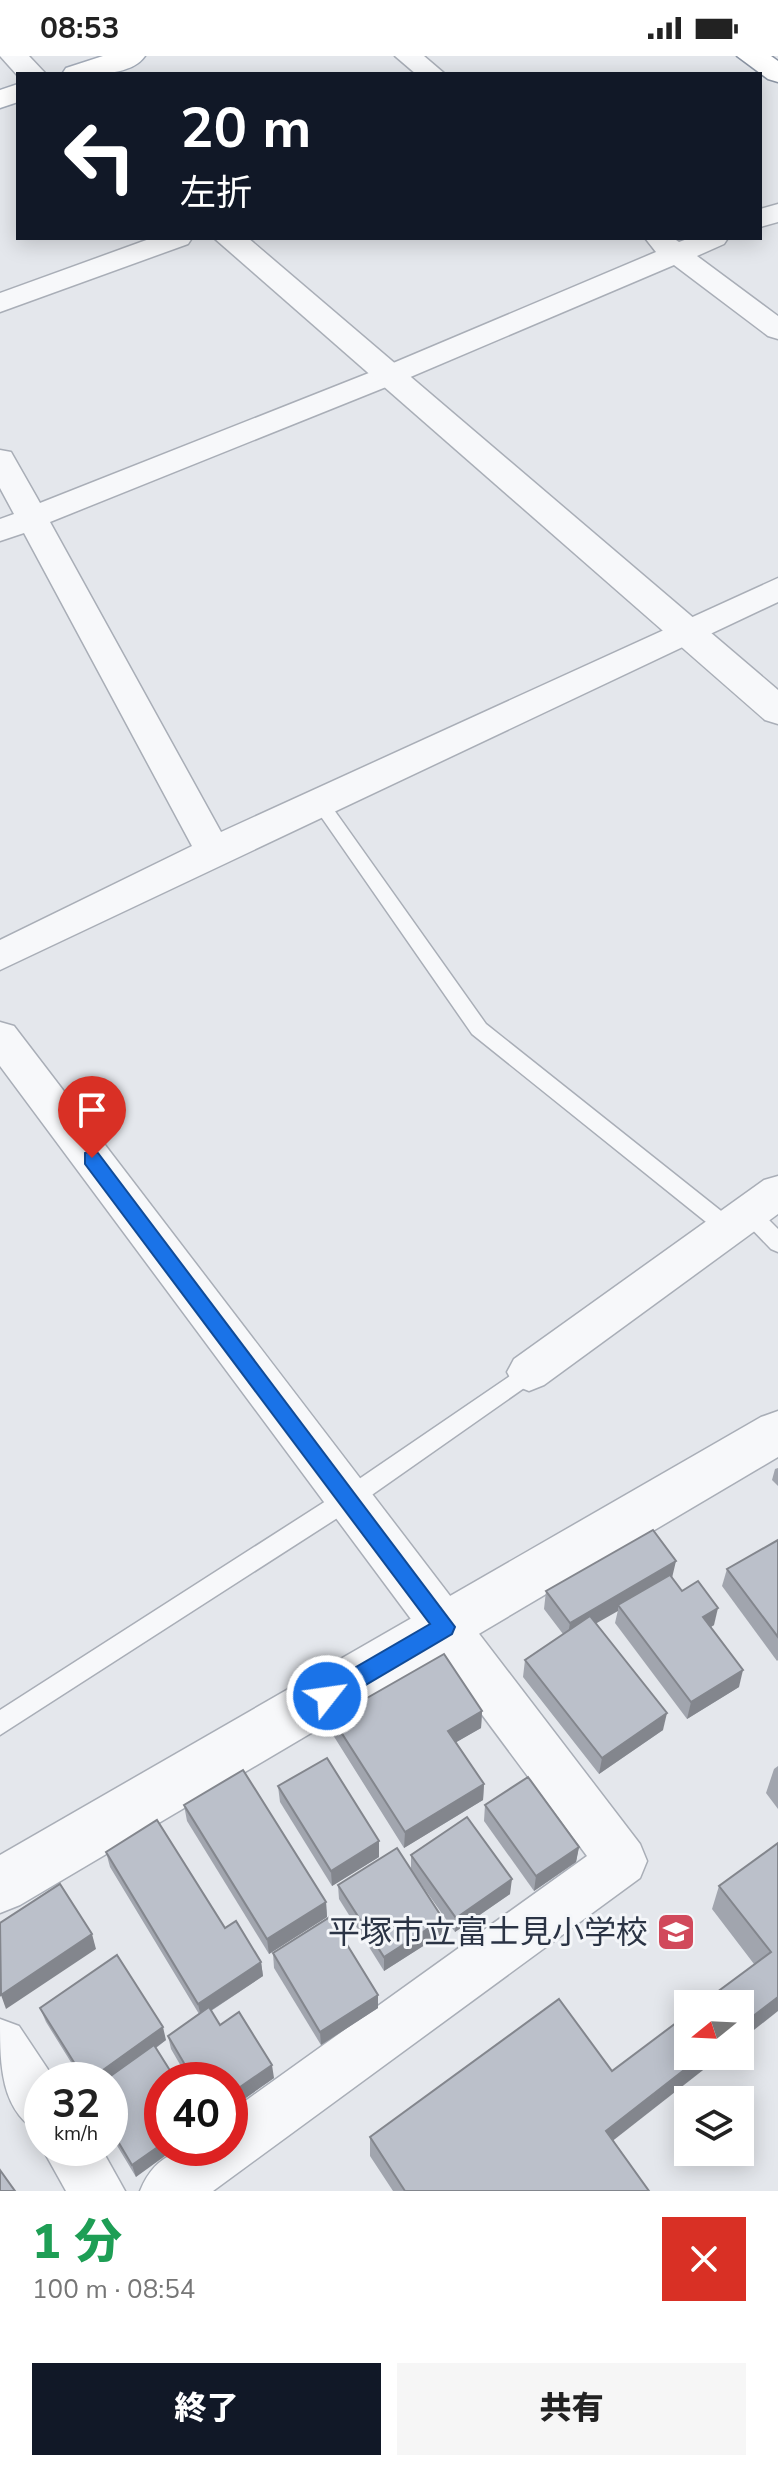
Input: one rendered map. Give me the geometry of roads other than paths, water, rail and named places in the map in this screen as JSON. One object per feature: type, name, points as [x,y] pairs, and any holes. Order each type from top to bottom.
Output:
[{"type":"main road","points":[[82,72],[131,56]]},
{"type":"main road","points":[[751,56],[778,73]]},
{"type":"street","points":[[12,56],[30,72]]},
{"type":"street","points":[[408,56],[429,72]]},
{"type":"street","points":[[0,303],[173,240]]},
{"type":"street","points":[[231,240],[778,711]]},
{"type":"street","points":[[0,531],[390,375],[665,246],[702,240]]},
{"type":"street","points":[[665,246],[778,330]]},
{"type":"street","points":[[0,459],[213,851]]},
{"type":"street","points":[[0,956],[213,851],[321,804],[778,589]]},
{"type":"street","points":[[0,1037],[622,1861],[248,2132]]},
{"type":"street","points":[[529,1372],[751,1211]]},
{"type":"street","points":[[0,1886],[778,1432]]},
{"type":"street","points":[[0,2045],[24,2080]]},
{"type":"street","points":[[81,2166],[98,2191]]},
{"type":"street","points":[[167,2191],[202,2166]]},
{"type":"lane","points":[[321,804],[479,1029],[751,1211],[778,1243]]},
{"type":"lane","points":[[0,1724],[348,1499],[529,1372]]},
{"type":"place","name":"平塚市立富士見小学校","points":[[676,1932]]}]
